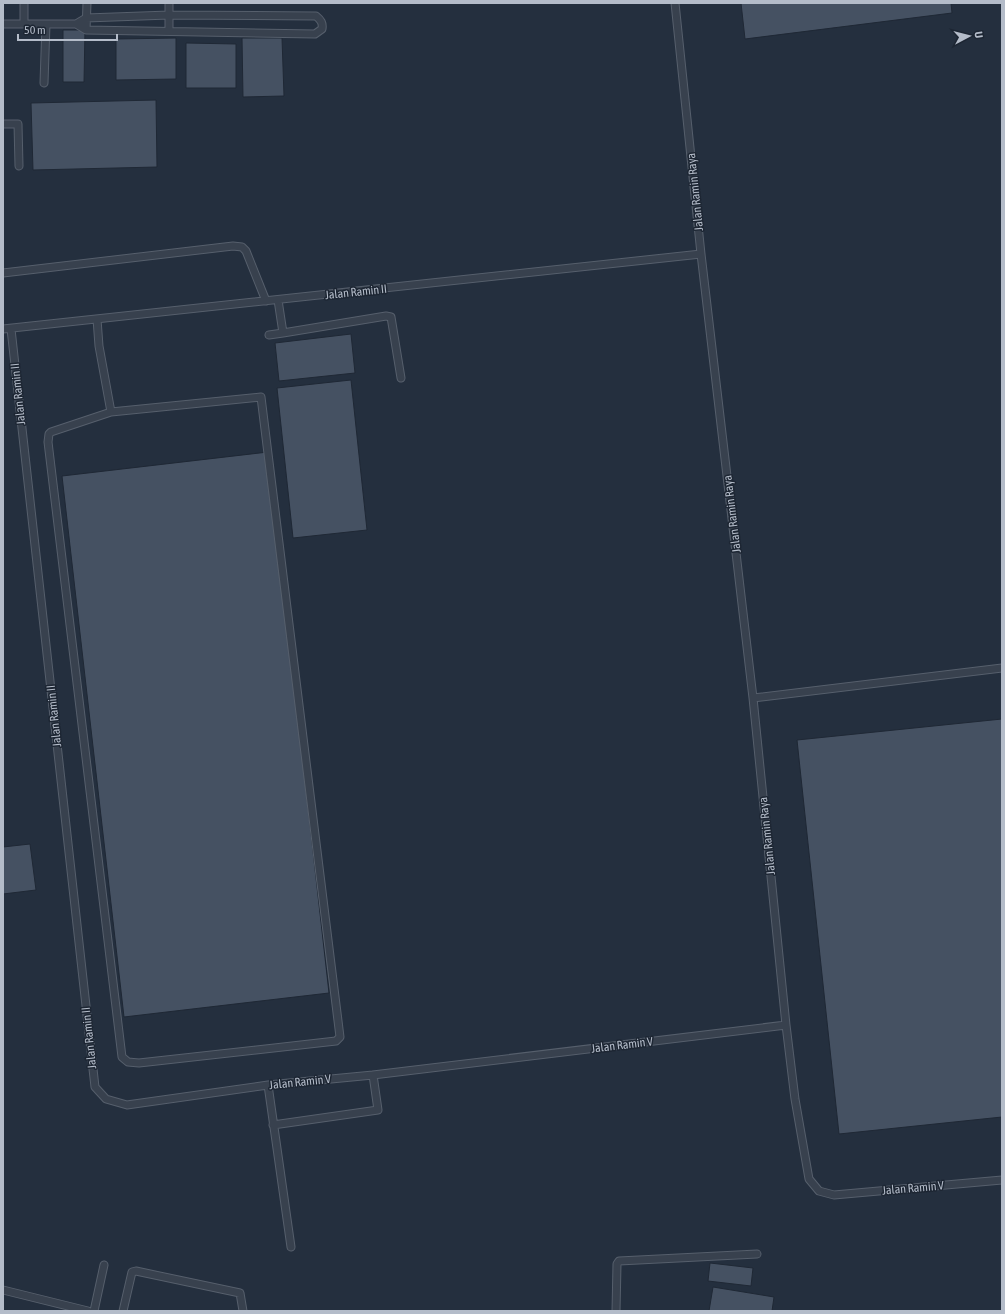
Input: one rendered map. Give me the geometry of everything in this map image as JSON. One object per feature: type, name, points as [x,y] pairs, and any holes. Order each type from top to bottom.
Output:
[{"type":"lane","points":[[24,3],[24,24]]},
{"type":"lane","points":[[86,30],[87,3]]},
{"type":"lane","points":[[169,3],[169,30]]},
{"type":"lane","name":"Jalan Ramin Raya","points":[[675,3],[701,254],[753,698],[786,1025]]},
{"type":"lane","points":[[3,24],[76,24],[86,18],[169,15],[316,16],[320,19],[322,29],[315,34],[169,30],[86,30],[76,24]]},
{"type":"lane","points":[[44,83],[46,24]]},
{"type":"lane","points":[[3,124],[18,124],[19,166]]},
{"type":"lane","points":[[3,273],[233,246],[242,247],[246,251],[266,301]]},
{"type":"lane","name":"Jalan Ramin II","points":[[3,329],[701,254]]},
{"type":"lane","points":[[278,300],[283,333]]},
{"type":"lane","points":[[269,335],[389,316],[392,320],[401,378]]},
{"type":"lane","points":[[97,319],[99,346],[111,412]]},
{"type":"lane","name":"Jalan Ramin II","points":[[11,329],[95,1087],[106,1099]]},
{"type":"lane","points":[[261,397],[340,1037],[336,1041],[139,1063],[128,1062],[122,1057],[117,1026],[48,442],[49,434],[54,430],[111,412],[261,397]]},
{"type":"lane","points":[[753,698],[1002,668]]},
{"type":"lane","name":"Jalan Ramin V","points":[[106,1099],[127,1105],[268,1085],[373,1075],[786,1025],[795,1099],[809,1179],[819,1191],[834,1196],[1002,1180]]},
{"type":"lane","points":[[273,1125],[378,1110],[373,1075]]},
{"type":"lane","points":[[268,1085],[291,1247]]},
{"type":"lane","points":[[616,1311],[618,1261],[756,1254]]},
{"type":"lane","points":[[94,1311],[104,1265]]},
{"type":"lane","points":[[123,1311],[132,1272],[136,1271],[240,1294],[244,1311]]},
{"type":"lane","points":[[3,1290],[88,1311]]},
{"type":"building","points":[[741,3],[951,3],[952,13],[745,39]]},
{"type":"building","points":[[63,30],[85,30],[84,82],[63,82]]},
{"type":"building","points":[[176,38],[176,79],[116,80],[116,39]]},
{"type":"building","points":[[242,38],[282,38],[284,96],[243,97]]},
{"type":"building","points":[[186,43],[236,44],[236,88],[186,88]]},
{"type":"building","points":[[156,100],[157,167],[33,170],[31,103]]},
{"type":"building","points":[[351,334],[355,373],[279,381],[275,343]]},
{"type":"building","points":[[351,380],[367,530],[293,538],[277,388]]},
{"type":"building","points":[[268,452],[329,993],[124,1017],[62,476]]},
{"type":"building","points":[[1002,719],[1002,1117],[839,1134],[797,740]]},
{"type":"building","points":[[30,844],[36,890],[3,894],[3,847]]},
{"type":"building","points":[[710,1263],[753,1268],[751,1286],[708,1281]]},
{"type":"building","points":[[713,1287],[774,1297],[772,1311],[709,1311]]}]
